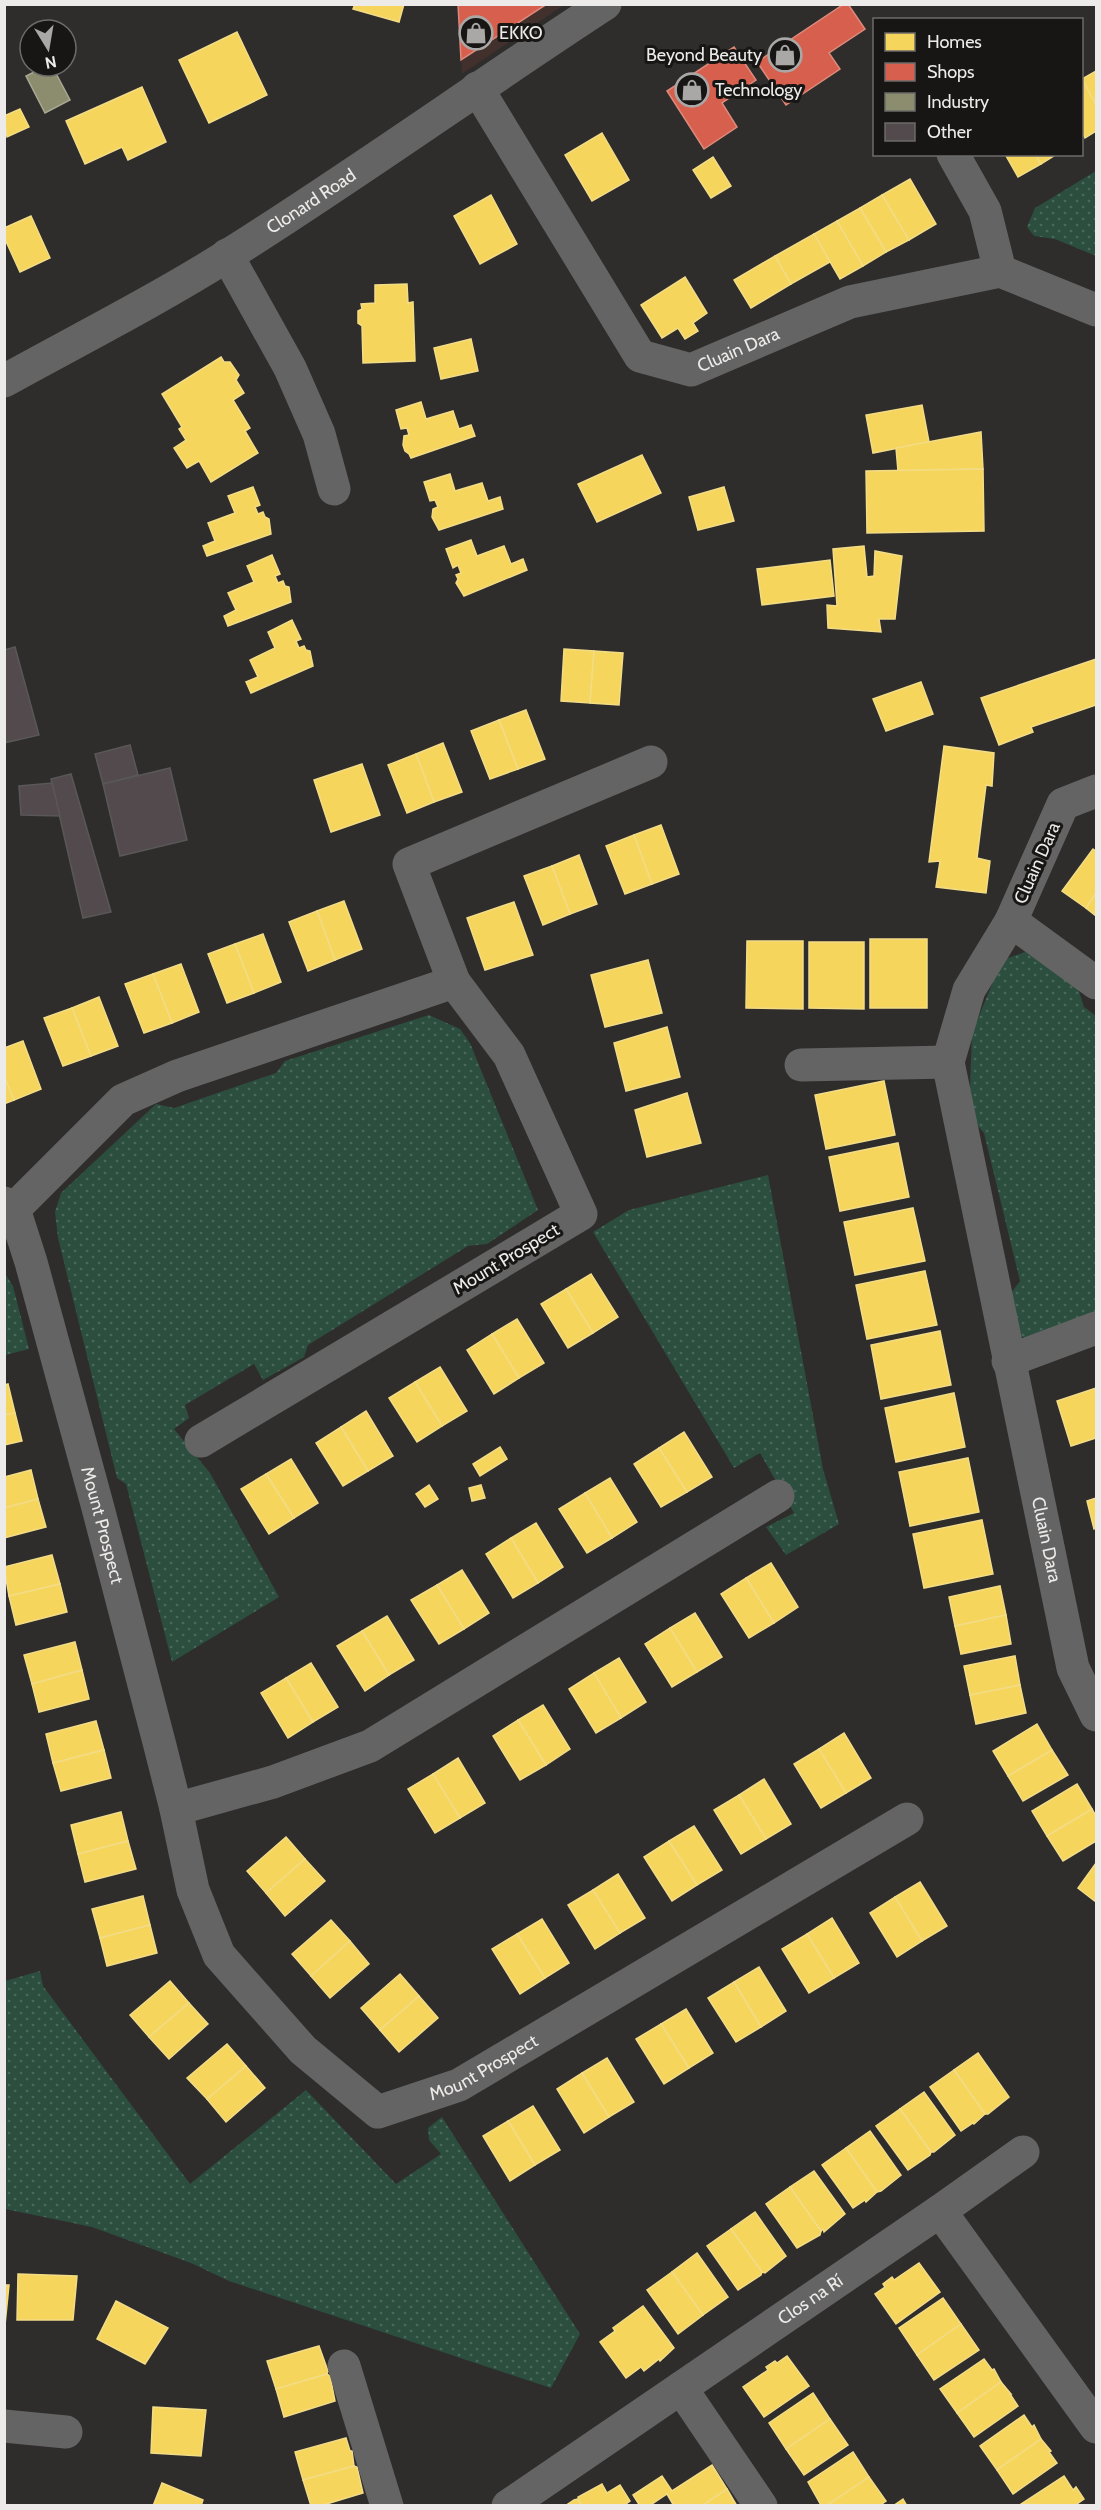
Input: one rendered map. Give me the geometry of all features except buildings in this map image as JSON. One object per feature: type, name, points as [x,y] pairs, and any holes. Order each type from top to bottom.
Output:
[{"type":"street","name":"Clonard Road","points":[[4,381],[228,255],[354,174],[477,88],[605,4]]},
{"type":"street","name":"Cluain Dara","points":[[477,88],[640,356],[691,370],[850,302],[1000,271]]},
{"type":"street","points":[[954,156],[985,211],[1000,271],[1096,310]]},
{"type":"street","points":[[228,255],[290,368],[319,434],[334,489]]},
{"type":"street","name":"Mount Prospect","points":[[201,1441],[581,1214],[509,1055],[454,982],[409,864],[651,762]]},
{"type":"street","name":"Cluain Dara","points":[[1096,791],[1063,804],[1011,921],[969,990],[948,1062],[1073,1668],[1096,1715]]},
{"type":"street","name":"Cluain Dara","points":[[1011,921],[1096,983]]},
{"type":"street","name":"Mount Prospect","points":[[454,982],[177,1076],[123,1100],[9,1206],[31,1262],[95,1497],[176,1809],[193,1890],[219,1955],[303,2050],[378,2112],[459,2085],[907,1819]]},
{"type":"street","points":[[801,1065],[948,1062]]},
{"type":"street","points":[[1008,1361],[1096,1328]]},
{"type":"street","points":[[176,1809],[273,1782],[370,1746],[777,1496]]},
{"type":"street","name":"Clos na Rí","points":[[508,2505],[1023,2152]]},
{"type":"street","points":[[940,2211],[1096,2427]]},
{"type":"street","points":[[344,2366],[387,2505]]},
{"type":"street","points":[[681,2388],[761,2505]]},
{"type":"street","points":[[4,2426],[66,2432]]},
{"type":"shaded area","points":[[458,4],[564,5],[462,74]]},
{"type":"green space","points":[[1096,171],[1096,256],[1055,239],[1034,236],[1027,227],[1035,208]]},
{"type":"green space","points":[[1025,952],[1077,985],[1084,1007],[1096,1016],[1096,1316],[1033,1342],[1018,1335],[1008,1297],[1020,1281],[984,1133],[969,1116],[972,1033],[1002,960]]},
{"type":"green space","points":[[429,1015],[460,1029],[470,1043],[538,1210],[487,1244],[468,1246],[308,1345],[304,1357],[263,1380],[254,1364],[185,1405],[189,1418],[174,1429],[210,1473],[279,1597],[172,1662],[126,1484],[117,1478],[58,1238],[55,1212],[61,1193],[156,1104],[174,1108],[276,1073],[285,1061]]},
{"type":"green space","points":[[768,1175],[823,1469],[839,1524],[786,1555],[766,1527],[794,1513],[760,1453],[734,1468],[593,1232],[629,1210]]},
{"type":"green space","points":[[4,1272],[13,1286],[29,1349],[5,1355]]},
{"type":"green space","points":[[40,1971],[43,1986],[190,2184],[306,2090],[396,2184],[441,2154],[429,2140],[428,2128],[442,2117],[580,2334],[551,2388],[229,2281],[191,2263],[92,2227],[5,2209],[5,1981]]},
{"type":"place","name":"EKKO","points":[[476,33]]},
{"type":"place","name":"Beyond Beauty","points":[[785,55]]},
{"type":"place","name":"Technology","points":[[692,90]]}]
